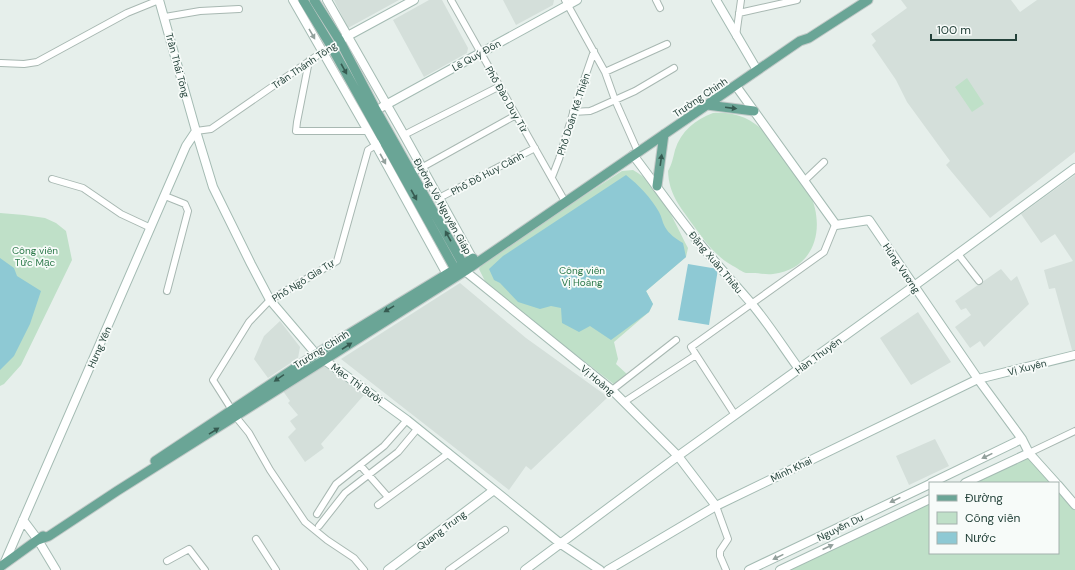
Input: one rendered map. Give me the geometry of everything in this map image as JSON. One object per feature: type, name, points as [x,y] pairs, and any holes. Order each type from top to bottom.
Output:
[{"type":"main road","name":"Đường Võ Nguyên Giáp","points":[[302,0],[331,46],[451,275]]},
{"type":"main road","name":"Đường Võ Nguyên Giáp","points":[[314,0],[344,38],[376,110],[464,268]]},
{"type":"main road","name":"Trường Chinh","points":[[800,41],[805,35],[858,0]]},
{"type":"main road","name":"Trường Chinh","points":[[474,261],[608,173],[611,169],[736,86],[800,41],[809,38],[868,0]]},
{"type":"main road","points":[[707,105],[754,110]]},
{"type":"main road","points":[[657,186],[664,134]]},
{"type":"main road","name":"Trường Chinh","points":[[234,413],[316,354],[464,268],[564,198],[606,170],[611,169]]},
{"type":"main road","name":"Trường Chinh","points":[[4,567],[47,532],[234,413],[325,360],[451,275]]},
{"type":"street","points":[[1,63],[24,64],[37,62],[127,13],[159,0]]},
{"type":"street","name":"Trần Thái Tông","points":[[159,0],[196,131]]},
{"type":"street","name":"Đường Võ Nguyên Giáp","points":[[293,0],[368,131],[380,142]]},
{"type":"street","name":"Đường Võ Nguyên Giáp","points":[[327,0],[344,38],[386,104],[474,261]]},
{"type":"street","name":"Trần Thánh Tông","points":[[196,131],[211,129],[331,46],[414,0]]},
{"type":"street","name":"Phố Đào Duy Từ","points":[[451,0],[564,198]]},
{"type":"street","name":"Lê Quý Đôn","points":[[376,110],[481,53],[567,2],[577,0]]},
{"type":"street","points":[[656,0],[660,8]]},
{"type":"street","points":[[716,0],[757,70]]},
{"type":"street","points":[[736,36],[741,0]]},
{"type":"street","points":[[739,14],[797,0]]},
{"type":"street","points":[[567,2],[605,72],[636,153]]},
{"type":"street","points":[[164,17],[200,11],[239,10]]},
{"type":"street","points":[[605,72],[667,44]]},
{"type":"street","name":"Phố Doãn Kế Thiện","points":[[552,177],[594,52]]},
{"type":"street","points":[[309,61],[296,130],[368,131]]},
{"type":"street","points":[[573,112],[590,111],[652,82],[674,68]]},
{"type":"street","points":[[404,135],[500,86]]},
{"type":"street","points":[[735,415],[691,347],[824,252],[836,225],[736,86]]},
{"type":"street","points":[[412,173],[516,115]]},
{"type":"street","name":"Hưng Yên","points":[[4,567],[23,520],[186,146],[196,131]]},
{"type":"street","name":"Mạc Thị Bưởi","points":[[196,131],[214,187],[270,300],[316,354],[418,428],[561,544],[600,570]]},
{"type":"street","name":"Phố Ngô Gia Tự","points":[[234,413],[213,380],[249,322],[270,300],[337,261],[368,150],[380,142]]},
{"type":"street","name":"Phố Đỗ Huy Cảnh","points":[[439,198],[535,148]]},
{"type":"street","name":"Đặng Xuân Thiều","points":[[636,153],[679,218],[727,277],[751,303],[799,369]]},
{"type":"street","points":[[804,181],[824,162]]},
{"type":"street","name":"Hàn Thuyên","points":[[525,570],[678,456],[1075,168]]},
{"type":"street","points":[[52,179],[83,188],[121,214],[151,228]]},
{"type":"street","points":[[165,196],[185,204],[188,208],[167,291]]},
{"type":"street","name":"Hùng Vương","points":[[836,225],[869,220],[978,379],[1022,440],[1029,453],[1055,482]]},
{"type":"street","points":[[958,254],[979,281]]},
{"type":"street","name":"Vị Hoàng","points":[[464,268],[612,390],[678,456],[716,506]]},
{"type":"street","points":[[612,390],[676,340]]},
{"type":"street","points":[[624,402],[696,355]]},
{"type":"street","name":"Vị Xuyên","points":[[978,379],[1075,355]]},
{"type":"street","name":"Minh Khai","points":[[608,570],[716,506],[978,379]]},
{"type":"street","points":[[234,413],[249,433],[270,470],[305,522],[327,540],[354,558],[364,570]]},
{"type":"street","points":[[317,514],[336,484],[384,446],[407,420]]},
{"type":"street","points":[[319,526],[345,493],[398,452],[418,428]]},
{"type":"street","points":[[967,482],[1075,431]]},
{"type":"street","name":"Nguyễn Du","points":[[933,482],[1022,440]]},
{"type":"street","points":[[378,505],[449,453]]},
{"type":"street","points":[[360,465],[388,497]]},
{"type":"street","name":"Nguyễn Du","points":[[750,570],[929,484]]},
{"type":"street","points":[[1059,487],[1075,505]]},
{"type":"street","name":"Quang Trung","points":[[388,570],[494,490]]},
{"type":"street","name":"Nguyễn Du","points":[[780,570],[929,499]]},
{"type":"street","points":[[716,506],[728,539],[727,543],[720,551],[720,556],[726,570]]},
{"type":"street","points":[[23,520],[38,540],[56,570]]},
{"type":"street","points":[[448,570],[505,530]]},
{"type":"street","points":[[256,538],[276,570]]},
{"type":"street","points":[[167,561],[189,549],[205,570]]},
{"type":"shaded area","points":[[334,0],[399,0],[348,28]]},
{"type":"shaded area","points":[[429,0],[442,0],[468,48],[467,53],[424,77],[393,20]]},
{"type":"shaded area","points":[[503,0],[554,0],[553,5],[516,25]]},
{"type":"shaded area","points":[[901,0],[1011,0],[1020,12],[1037,0],[1075,0],[1075,152],[990,218],[946,165],[950,161],[907,102],[896,80],[872,45],[876,41],[871,34],[907,8]]},
{"type":"shaded area","points":[[1075,175],[1075,350],[1072,350],[1055,288],[1049,289],[1044,270],[1073,261],[1055,234],[1041,243],[1021,214]]},
{"type":"shaded area","points":[[1001,269],[1011,281],[1017,276],[1029,304],[984,347],[980,341],[970,348],[955,327],[971,315],[966,308],[961,310],[955,301]]},
{"type":"shaded area","points":[[460,283],[526,338],[608,397],[531,470],[526,466],[509,490],[341,359]]},
{"type":"shaded area","points":[[918,312],[951,362],[911,385],[880,338]]},
{"type":"shaded area","points":[[280,321],[300,347],[298,358],[268,378],[254,359],[264,336]]},
{"type":"shaded area","points":[[321,364],[364,395],[321,444],[324,448],[305,462],[288,437],[296,429],[290,421],[298,415],[288,403],[290,401],[283,391]]},
{"type":"shaded area","points":[[935,439],[949,466],[909,485],[896,456]]},
{"type":"green space","points":[[967,78],[984,104],[972,112],[955,87]]},
{"type":"green space","points":[[713,113],[737,115],[747,119],[763,130],[784,156],[809,192],[817,218],[814,244],[808,255],[799,264],[788,270],[773,274],[746,273],[727,262],[721,258],[706,242],[673,194],[670,187],[668,171],[678,143],[690,127],[700,119]]},
{"type":"green space","name":"Công viên Vị Hoàng","points":[[633,170],[643,176],[659,194],[688,248],[686,257],[646,291],[653,304],[649,312],[614,342],[618,359],[616,364],[629,376],[615,385],[486,283],[479,269],[485,260],[622,171]]},
{"type":"green space","name":"Công viên Tức Mạc","points":[[0,213],[45,218],[56,223],[66,231],[72,260],[21,365],[4,384],[0,386]]},
{"type":"green space","points":[[1029,453],[1055,482],[967,482]]},
{"type":"green space","points":[[1059,486],[1075,505],[1075,570],[780,570],[929,499],[929,554],[1059,554]]},
{"type":"water","name":"Công viên Vị Hoàng","points":[[626,175],[640,187],[652,202],[669,232],[683,243],[686,257],[646,291],[653,304],[649,312],[611,340],[590,326],[579,332],[562,323],[561,308],[551,306],[540,309],[518,302],[500,283],[494,280],[489,269],[503,256]]},
{"type":"water","points":[[0,258],[14,268],[17,276],[41,291],[30,324],[14,356],[0,370]]},
{"type":"water","points":[[688,264],[718,269],[709,325],[678,320]]}]
